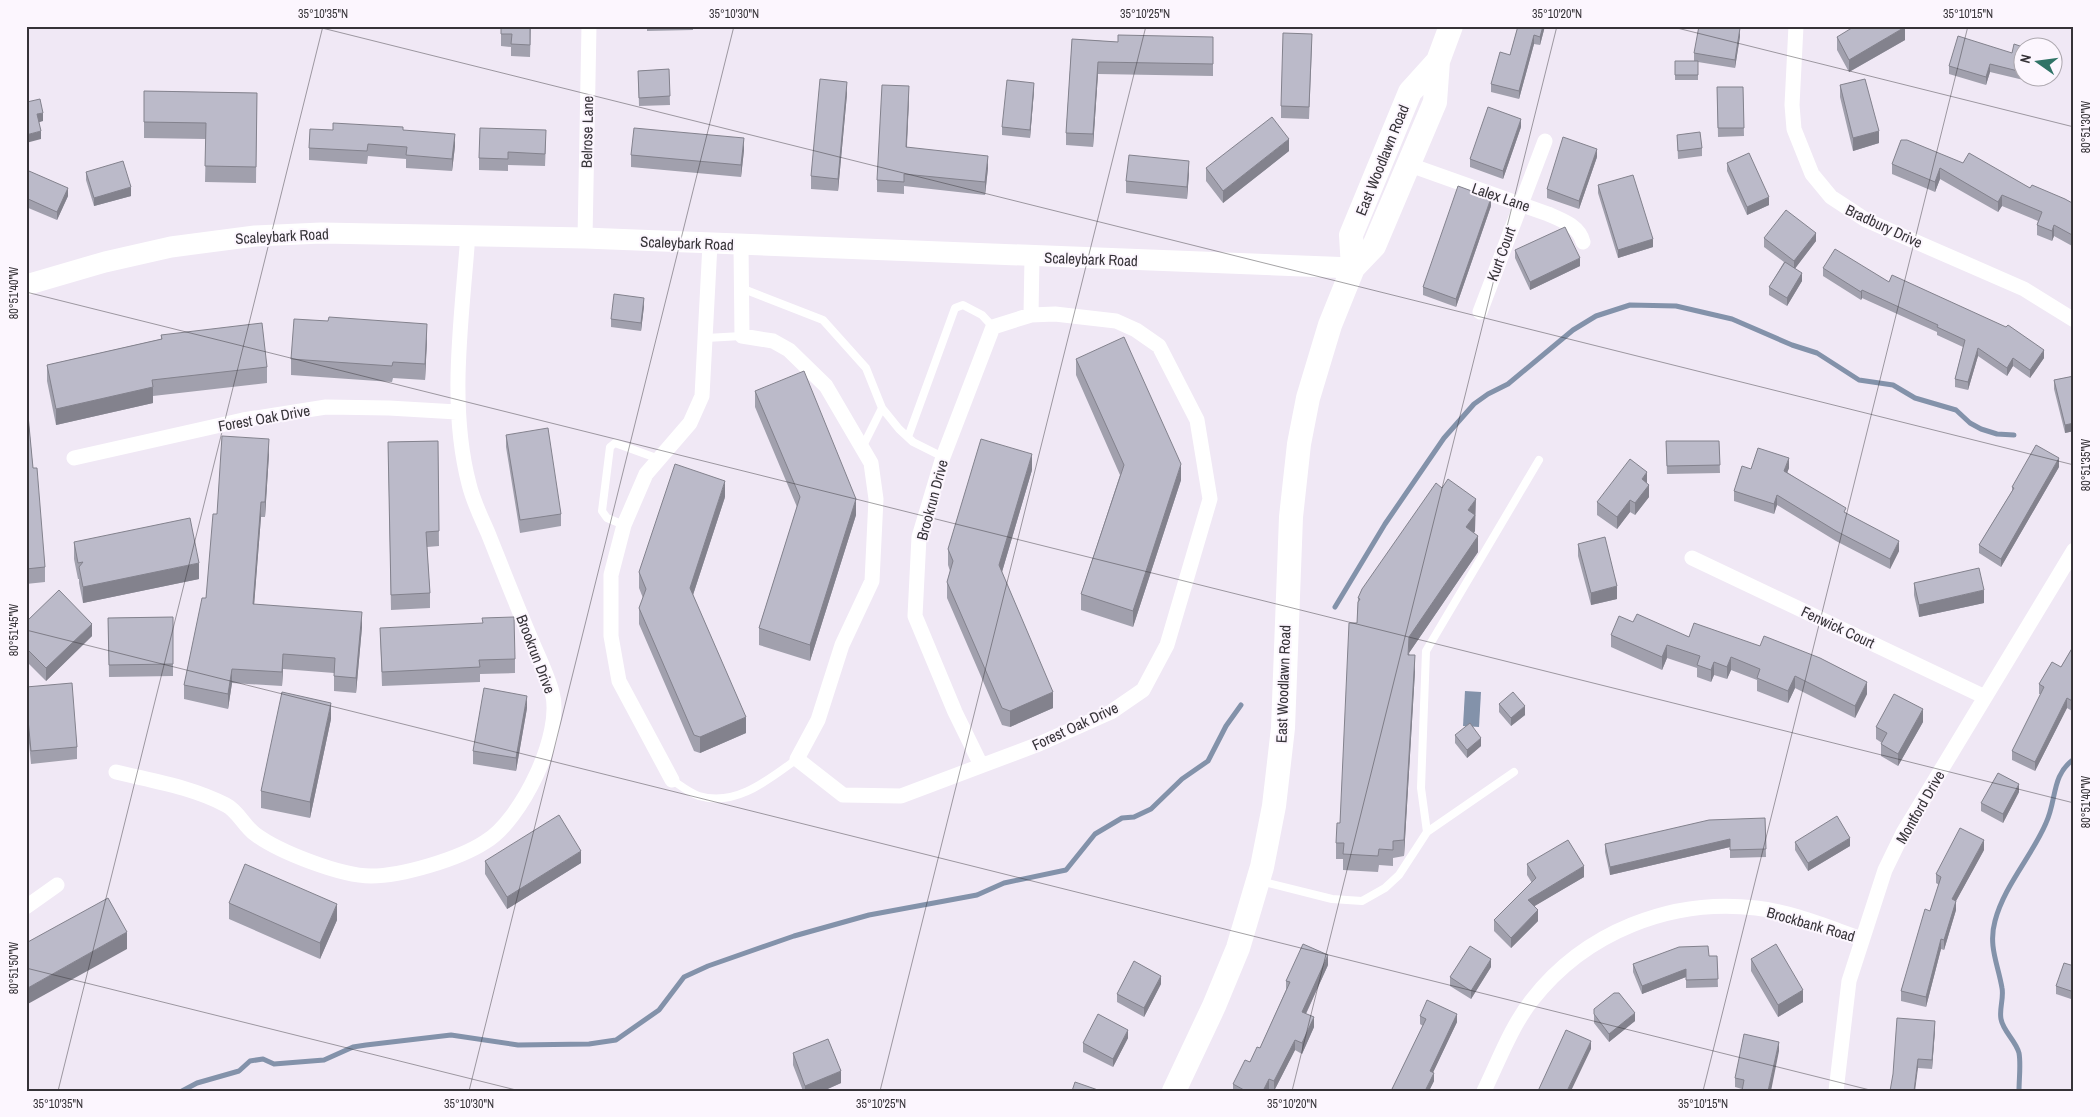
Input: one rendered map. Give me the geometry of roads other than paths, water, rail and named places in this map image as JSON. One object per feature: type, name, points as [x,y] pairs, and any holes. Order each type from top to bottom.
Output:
[{"type":"main road","name":"East Woodlawn Road","points":[[1174,1091],[1214,1006],[1234,956],[1258,881],[1274,806],[1283,728],[1287,579],[1299,444],[1308,398],[1320,354],[1353,268],[1374,246],[1410,165],[1435,102],[1438,61],[1451,26]]},
{"type":"main road","name":"East Woodlawn Road","points":[[1353,268],[1351,235],[1410,92],[1438,61]]},
{"type":"street","name":"Belrose Lane","points":[[585,238],[589,26]]},
{"type":"street","name":"Bradbury Drive","points":[[1796,26],[1792,106],[1794,129],[1812,174],[1826,192],[1842,206],[1866,220],[2024,289],[2074,320]]},
{"type":"street","name":"Kurt Court","points":[[1480,312],[1545,141]]},
{"type":"street","name":"Lalex Lane","points":[[1410,165],[1520,203],[1566,222],[1581,234],[1583,242]]},
{"type":"street","name":"Scaleybark Road","points":[[26,285],[115,260],[171,247],[222,239],[321,233],[585,238],[1032,257],[1353,268]]},
{"type":"street","name":"Brookrun Drive","points":[[116,772],[192,791],[228,806],[254,834],[287,852],[324,867],[371,876],[413,869],[451,858],[487,842],[511,816],[532,784],[551,739],[553,694],[469,486],[457,412],[460,373],[458,341],[467,247],[466,235]]},
{"type":"street","points":[[672,780],[619,681],[611,636],[611,575],[624,525],[646,474],[690,423],[702,396],[710,244]]},
{"type":"street","points":[[741,245],[742,336],[773,341],[789,350],[826,386],[870,463],[876,500],[872,581],[842,645],[818,720],[797,759]]},
{"type":"street","points":[[993,326],[1031,315],[1032,257]]},
{"type":"street","name":"Forest Oak Drive","points":[[797,759],[843,795],[901,796],[1038,744],[1111,712],[1144,690],[1167,645],[1210,499],[1196,420],[1159,346],[1136,330],[1116,322],[1055,314],[1031,315]]},
{"type":"street","name":"Brookrun Drive","points":[[981,766],[955,712],[916,616],[920,537],[943,457],[993,326]]},
{"type":"street","name":"Forest Oak Drive","points":[[74,458],[243,420],[326,407],[457,412]]},
{"type":"street","name":"Montford Drive","points":[[1836,1091],[1845,1000],[1862,939],[1885,870],[1903,833],[2074,550]]},
{"type":"street","name":"Fenwick Court","points":[[1692,558],[1985,697]]},
{"type":"street","points":[[26,907],[57,886]]},
{"type":"street","name":"Brockbank Road","points":[[1484,1091],[1514,1029],[1532,1001],[1554,975],[1580,953],[1602,939],[1641,920],[1670,912],[1706,906],[1757,908],[1792,916],[1862,939]]},
{"type":"lane","points":[[741,288],[823,320],[866,368],[882,408],[908,437],[943,457]]},
{"type":"lane","points":[[908,437],[955,308],[963,305],[982,314],[993,326]]},
{"type":"lane","points":[[706,338],[742,336]]},
{"type":"lane","points":[[862,448],[882,408]]},
{"type":"lane","points":[[624,525],[607,518],[602,511],[610,447],[615,443],[659,459]]},
{"type":"lane","points":[[1427,832],[1421,788],[1426,650],[1539,460]]},
{"type":"lane","points":[[672,780],[698,796],[720,799],[740,796],[797,759]]},
{"type":"lane","points":[[1258,881],[1332,899],[1362,901],[1385,888],[1399,875],[1427,832],[1514,772]]},
{"type":"water","points":[[1465,691],[1481,692],[1479,727],[1463,726]]},
{"type":"waterway","points":[[1335,607],[1385,524],[1444,438],[1474,404],[1488,394],[1508,384],[1573,330],[1596,316],[1630,305],[1676,306],[1732,319],[1792,345],[1817,353],[1859,380],[1893,385],[1915,398],[1956,410],[1970,423],[1981,429],[1997,434],[2014,435]]},
{"type":"waterway","points":[[182,1091],[197,1083],[239,1071],[250,1061],[263,1059],[274,1064],[324,1060],[353,1047],[451,1035],[518,1045],[589,1044],[616,1040],[659,1010],[684,977],[708,966],[794,936],[869,915],[977,895],[1004,883],[1066,870],[1095,834],[1122,818],[1134,817],[1151,809],[1182,779],[1208,761],[1226,726],[1241,705]]},
{"type":"waterway","points":[[2019,1091],[2019,1053],[2004,1028],[2001,1019],[2002,992],[1994,955],[1993,930],[1999,908],[2011,883],[2046,823],[2061,773],[2074,759]]}]
